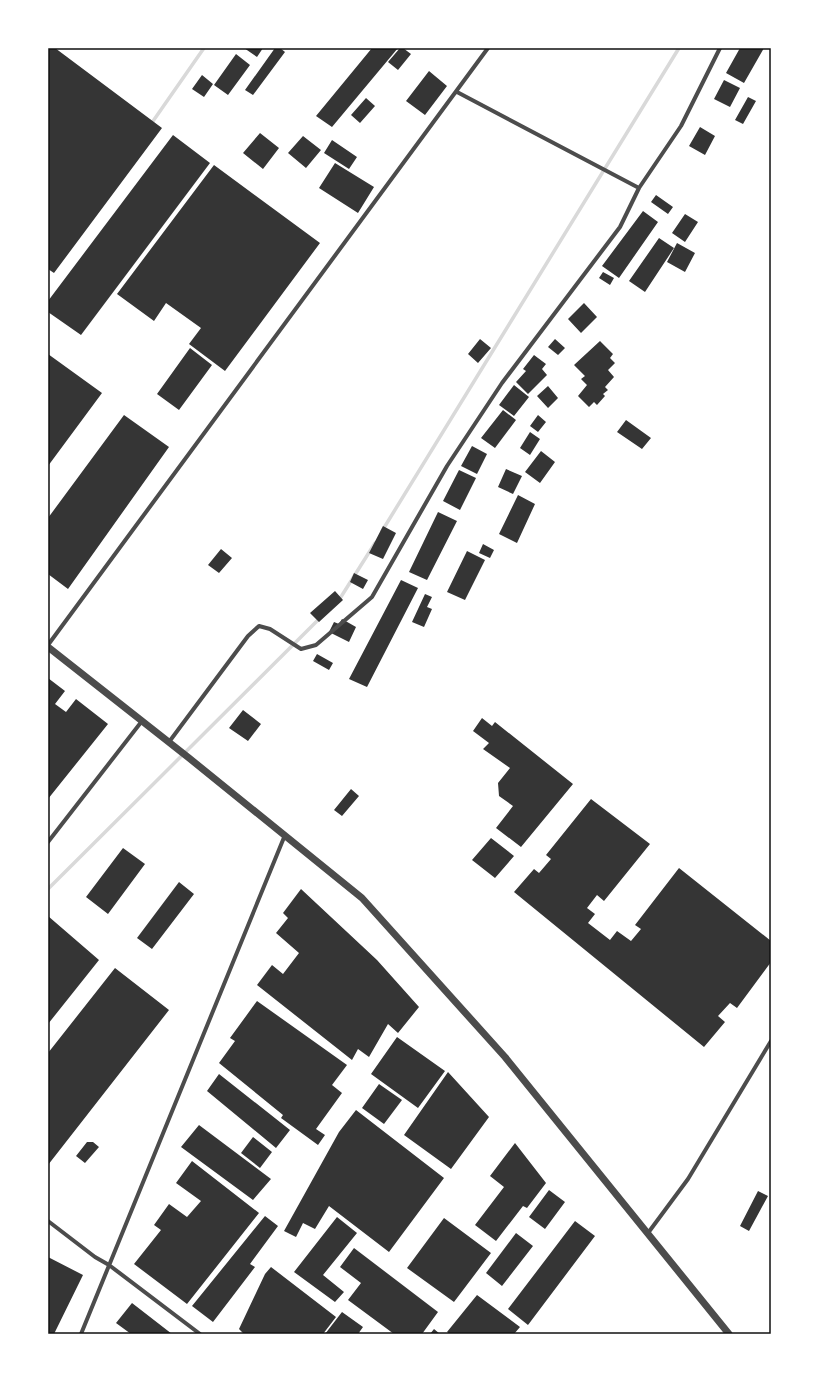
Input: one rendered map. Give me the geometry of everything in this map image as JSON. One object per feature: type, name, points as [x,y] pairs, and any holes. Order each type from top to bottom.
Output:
[{"type":"street","points":[[488,48],[48,646],[362,898],[505,1057],[729,1334]]},
{"type":"street","points":[[169,742],[248,636],[258,626],[270,629],[301,649],[316,646],[372,597],[447,466],[502,383],[620,227],[639,188],[681,126],[720,48]]},
{"type":"street","points":[[457,92],[598,165],[639,188]]},
{"type":"street","points":[[48,842],[142,721]]},
{"type":"street","points":[[81,1334],[285,836]]},
{"type":"street","points":[[648,1233],[688,1179],[771,1041]]},
{"type":"street","points":[[48,1221],[95,1257],[109,1264],[200,1334]]},
{"type":"building","points":[[48,48],[55,48],[162,128],[54,273],[48,269]]},
{"type":"building","points":[[244,48],[263,48],[257,57]]},
{"type":"building","points":[[275,48],[280,48],[285,52],[253,95],[245,90]]},
{"type":"building","points":[[372,48],[398,48],[332,127],[316,116]]},
{"type":"building","points":[[400,48],[403,48],[411,54],[398,70],[388,62]]},
{"type":"building","points":[[740,48],[764,48],[744,83],[726,73]]},
{"type":"building","points":[[236,54],[250,65],[228,95],[214,85]]},
{"type":"building","points":[[429,71],[447,86],[425,115],[406,101]]},
{"type":"building","points":[[202,75],[213,84],[204,97],[192,89]]},
{"type":"building","points":[[724,80],[740,88],[730,107],[714,99]]},
{"type":"building","points":[[748,97],[756,101],[743,124],[735,120]]},
{"type":"building","points":[[366,98],[375,106],[360,123],[351,115]]},
{"type":"building","points":[[700,127],[715,136],[705,155],[689,146]]},
{"type":"building","points":[[260,133],[279,148],[263,169],[243,153]]},
{"type":"building","points":[[173,135],[210,163],[81,335],[48,312],[48,301]]},
{"type":"building","points":[[303,136],[321,150],[306,168],[288,153]]},
{"type":"building","points":[[332,140],[357,157],[349,169],[324,153]]},
{"type":"building","points":[[335,163],[374,187],[358,213],[319,188]]},
{"type":"building","points":[[214,165],[320,243],[225,371],[189,344],[201,328],[166,303],[154,321],[117,294]]},
{"type":"building","points":[[656,195],[673,207],[668,214],[651,202]]},
{"type":"building","points":[[643,211],[658,222],[619,278],[602,266]]},
{"type":"building","points":[[685,214],[698,222],[685,242],[672,233]]},
{"type":"building","points":[[659,238],[674,248],[645,292],[629,281]]},
{"type":"building","points":[[677,243],[695,253],[685,272],[667,262]]},
{"type":"building","points":[[603,272],[614,278],[610,285],[599,278]]},
{"type":"building","points":[[584,303],[597,317],[581,333],[568,319]]},
{"type":"building","points":[[480,339],[491,348],[478,363],[468,354]]},
{"type":"building","points":[[555,339],[565,348],[558,355],[548,347]]},
{"type":"building","points":[[600,341],[613,354],[610,358],[615,363],[608,370],[614,377],[605,387],[608,390],[603,394],[605,396],[597,405],[594,402],[589,407],[578,396],[587,385],[581,379],[585,376],[574,365]]},
{"type":"building","points":[[190,348],[212,365],[179,410],[157,394]]},
{"type":"building","points":[[48,354],[102,393],[48,466]]},
{"type":"building","points":[[534,355],[546,364],[542,369],[547,375],[528,394],[516,382],[526,371],[523,369]]},
{"type":"building","points":[[514,385],[529,397],[514,416],[499,405]]},
{"type":"building","points":[[548,386],[558,398],[548,408],[537,396]]},
{"type":"building","points":[[503,410],[516,420],[495,448],[481,438]]},
{"type":"building","points":[[124,415],[169,447],[68,589],[48,574],[48,518]]},
{"type":"building","points":[[538,415],[546,422],[538,432],[530,426]]},
{"type":"building","points":[[626,420],[651,438],[642,449],[617,432]]},
{"type":"building","points":[[530,432],[540,439],[530,455],[520,448]]},
{"type":"building","points":[[472,446],[487,454],[477,474],[461,466]]},
{"type":"building","points":[[541,451],[555,462],[540,483],[525,472]]},
{"type":"building","points":[[506,469],[522,476],[513,494],[498,487]]},
{"type":"building","points":[[459,470],[476,478],[460,510],[443,501]]},
{"type":"building","points":[[518,495],[535,504],[517,543],[499,534]]},
{"type":"building","points":[[438,512],[457,521],[427,580],[409,572]]},
{"type":"building","points":[[383,526],[396,533],[383,559],[369,553]]},
{"type":"building","points":[[483,544],[494,550],[490,558],[479,553]]},
{"type":"building","points":[[221,549],[232,558],[219,573],[208,565]]},
{"type":"building","points":[[467,551],[485,560],[465,600],[447,592]]},
{"type":"building","points":[[354,573],[368,580],[363,589],[350,582]]},
{"type":"building","points":[[401,580],[418,588],[367,687],[349,679]]},
{"type":"building","points":[[335,591],[343,600],[319,622],[310,613]]},
{"type":"building","points":[[425,594],[432,597],[427,607],[432,609],[424,627],[412,622]]},
{"type":"building","points":[[342,619],[356,627],[349,642],[329,632],[334,622],[339,624]]},
{"type":"building","points":[[317,654],[333,663],[329,670],[313,661]]},
{"type":"building","points":[[48,678],[65,691],[55,704],[66,712],[76,699],[108,724],[48,799]]},
{"type":"building","points":[[243,710],[261,724],[248,741],[229,728]]},
{"type":"building","points":[[482,718],[492,726],[495,722],[573,784],[521,847],[496,828],[513,806],[499,796],[498,783],[510,768],[483,749],[489,743],[473,731]]},
{"type":"building","points":[[351,789],[359,796],[342,816],[334,810]]},
{"type":"building","points":[[591,799],[650,844],[604,901],[597,895],[587,908],[595,914],[588,923],[610,940],[617,931],[631,941],[641,929],[635,925],[679,868],[771,941],[771,962],[737,1008],[730,1003],[718,1016],[725,1022],[704,1047],[514,892],[534,869],[539,873],[551,859],[546,855]]},
{"type":"building","points":[[491,838],[514,856],[495,878],[472,860]]},
{"type":"building","points":[[123,848],[145,864],[108,914],[86,897]]},
{"type":"building","points":[[179,882],[194,894],[152,949],[137,938]]},
{"type":"building","points":[[301,889],[377,960],[419,1007],[398,1033],[388,1024],[369,1057],[358,1049],[352,1060],[257,985],[272,965],[283,974],[299,953],[276,933],[288,918],[283,913]]},
{"type":"building","points":[[48,916],[99,960],[48,1024]]},
{"type":"building","points":[[115,968],[169,1010],[48,1165],[48,1053]]},
{"type":"building","points":[[257,1001],[347,1065],[332,1085],[342,1093],[316,1129],[325,1135],[318,1145],[281,1118],[283,1115],[219,1063],[235,1041],[230,1038]]},
{"type":"building","points":[[397,1037],[445,1071],[418,1108],[371,1074]]},
{"type":"building","points":[[448,1072],[489,1117],[451,1169],[404,1135]]},
{"type":"building","points":[[219,1074],[290,1130],[276,1148],[207,1091]]},
{"type":"building","points":[[379,1084],[402,1100],[384,1124],[362,1108]]},
{"type":"building","points":[[356,1110],[444,1178],[389,1252],[329,1206],[315,1229],[303,1223],[296,1237],[284,1231],[339,1132]]},
{"type":"building","points":[[199,1125],[271,1179],[253,1200],[181,1147]]},
{"type":"building","points":[[253,1137],[272,1152],[260,1168],[241,1153]]},
{"type":"building","points":[[87,1142],[93,1142],[99,1147],[85,1163],[76,1156]]},
{"type":"building","points":[[515,1143],[546,1183],[527,1208],[523,1206],[496,1241],[475,1225],[504,1187],[490,1176]]},
{"type":"building","points":[[192,1161],[259,1213],[187,1304],[134,1264],[161,1230],[154,1225],[169,1204],[187,1217],[201,1201],[176,1183]]},
{"type":"building","points":[[549,1190],[565,1202],[545,1229],[529,1217]]},
{"type":"building","points":[[758,1191],[768,1196],[749,1231],[740,1226]]},
{"type":"building","points":[[265,1216],[278,1226],[250,1264],[255,1267],[213,1322],[192,1306]]},
{"type":"building","points":[[337,1217],[357,1233],[323,1275],[344,1292],[335,1302],[294,1272]]},
{"type":"building","points":[[444,1218],[491,1253],[454,1302],[407,1268]]},
{"type":"building","points":[[575,1221],[595,1236],[528,1325],[508,1309]]},
{"type":"building","points":[[516,1233],[533,1246],[502,1286],[486,1273]]},
{"type":"building","points":[[354,1248],[438,1312],[422,1334],[394,1334],[348,1300],[361,1283],[340,1267]]},
{"type":"building","points":[[48,1257],[83,1275],[54,1334],[48,1334]]},
{"type":"building","points":[[271,1267],[336,1317],[323,1334],[244,1334],[239,1329],[265,1274]]},
{"type":"building","points":[[477,1295],[520,1327],[514,1334],[450,1334],[447,1332]]},
{"type":"building","points":[[132,1303],[172,1334],[131,1334],[116,1323]]},
{"type":"building","points":[[342,1312],[363,1327],[358,1334],[325,1334]]},
{"type":"building","points":[[434,1329],[440,1334],[430,1334]]},
{"type":"waterway","points":[[151,124],[204,48]]},
{"type":"waterway","points":[[382,531],[679,48]]},
{"type":"waterway","points":[[339,600],[375,543]]},
{"type":"waterway","points":[[48,889],[320,618]]}]
